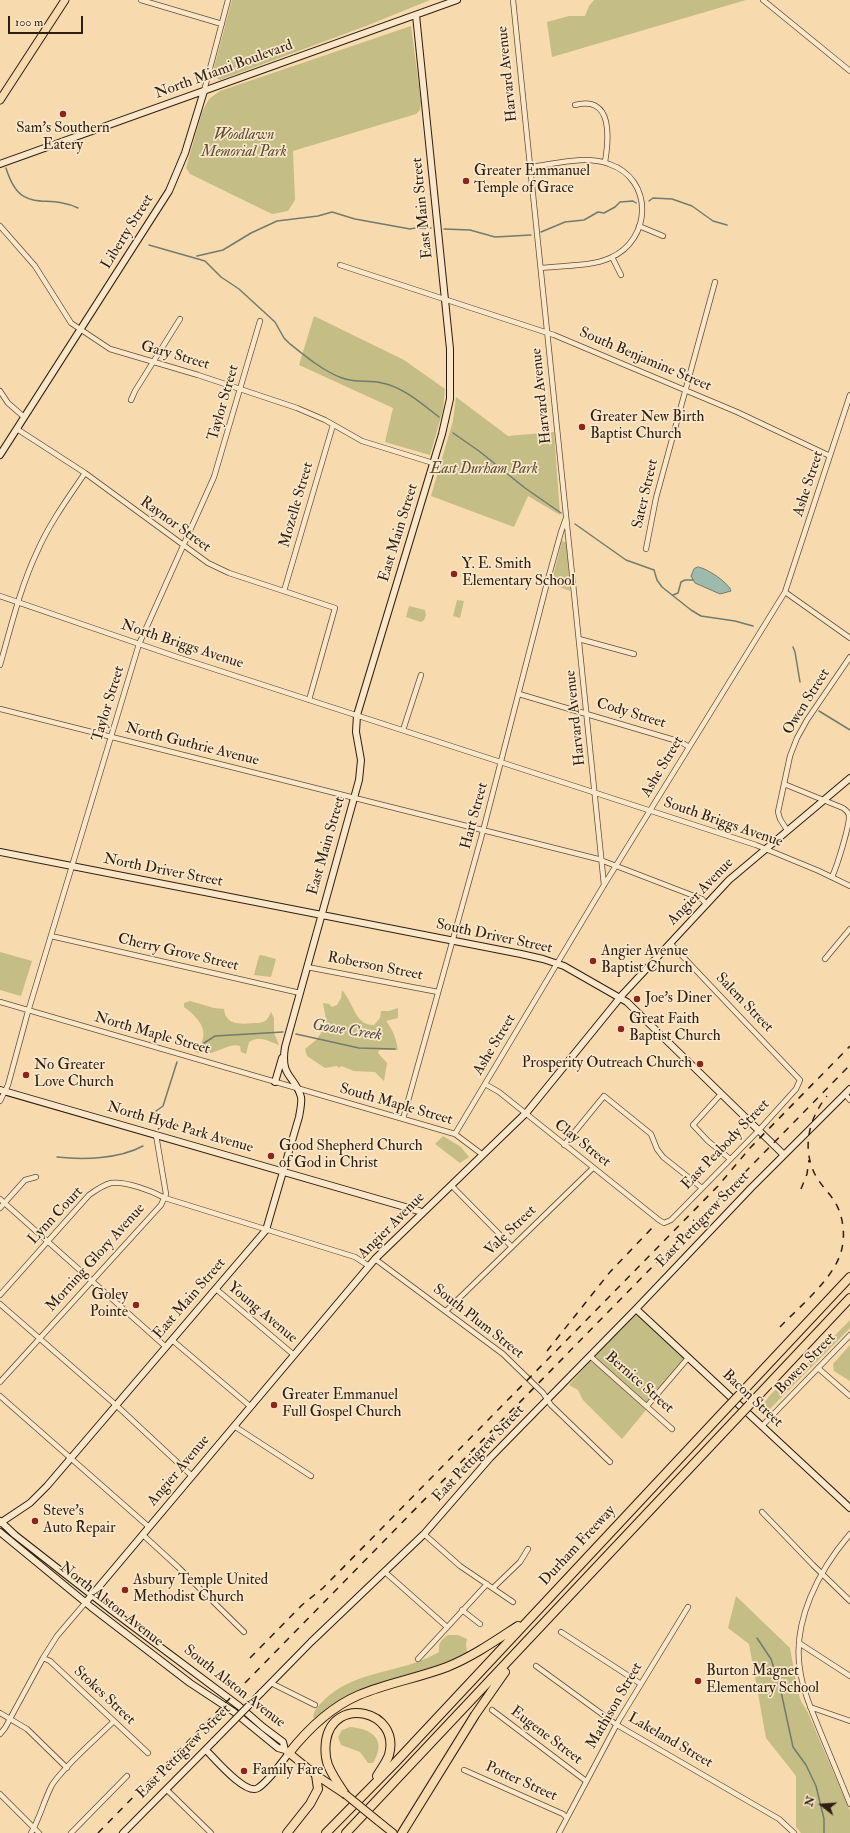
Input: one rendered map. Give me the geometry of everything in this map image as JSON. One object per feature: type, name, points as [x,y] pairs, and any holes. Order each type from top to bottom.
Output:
[{"type":"highway","name":"Durham Freeway","points":[[326,1833],[849,1278]]},
{"type":"highway","name":"Durham Freeway","points":[[346,1833],[849,1299]]},
{"type":"highway","points":[[287,1751],[330,1712],[350,1699],[366,1692],[429,1673],[459,1662],[486,1647],[529,1619]]},
{"type":"highway","points":[[402,1833],[475,1715],[514,1662],[523,1646]]},
{"type":"highway","points":[[345,1794],[328,1766],[326,1757],[326,1743],[329,1731],[336,1721],[345,1715],[358,1713],[370,1715],[380,1722],[387,1730],[390,1742],[386,1762],[366,1792]]},
{"type":"highway","points":[[287,1833],[310,1804],[318,1789],[316,1775]]},
{"type":"main road","points":[[0,100],[65,0]]},
{"type":"main road","name":"South Alston Avenue","points":[[287,1751],[316,1775],[345,1794],[393,1833]]},
{"type":"street","points":[[141,0],[222,24]]},
{"type":"street","name":"Liberty Street","points":[[0,455],[169,191],[185,153],[204,91],[228,0]]},
{"type":"street","name":"North Miami Boulevard","points":[[0,164],[457,0]]},
{"type":"street","name":"Harvard Avenue","points":[[513,0],[603,861],[604,885]]},
{"type":"street","points":[[763,0],[850,71]]},
{"type":"street","name":"East Main Street","points":[[275,1082],[354,798],[361,767],[356,732],[357,715],[444,425],[451,389],[450,349],[416,15]]},
{"type":"street","points":[[575,105],[588,103],[593,105],[605,118],[608,132],[605,162]]},
{"type":"street","points":[[530,167],[585,161],[605,162],[624,172],[633,181],[639,191],[643,207],[639,226],[626,247],[612,257],[591,262],[541,268]]},
{"type":"street","name":"Gary Street","points":[[0,226],[27,255],[49,285],[68,320],[80,330],[110,349],[127,355],[153,361],[297,408],[369,444],[433,463]]},
{"type":"street","points":[[639,226],[663,236]]},
{"type":"street","points":[[612,257],[621,275]]},
{"type":"street","name":"South Benjamine Street","points":[[340,265],[547,333],[686,390],[830,456]]},
{"type":"street","name":"Sater Street","points":[[646,549],[657,493],[715,282]]},
{"type":"street","points":[[131,400],[153,361],[180,319]]},
{"type":"street","name":"Taylor Street","points":[[0,1101],[73,867],[139,644],[214,477],[260,321]]},
{"type":"street","points":[[0,391],[8,403],[24,417]]},
{"type":"street","name":"Ashe Street","points":[[454,1134],[604,885],[785,592],[850,395]]},
{"type":"street","name":"Mozelle Street","points":[[284,592],[333,425]]},
{"type":"street","name":"Raynor Street","points":[[17,429],[85,473],[183,546],[221,570],[335,608],[309,700]]},
{"type":"street","points":[[0,665],[30,568],[42,540],[85,473]]},
{"type":"street","name":"Hart Street","points":[[403,1119],[502,762],[559,538],[566,518]]},
{"type":"street","points":[[785,592],[850,638]]},
{"type":"street","name":"North Briggs Avenue","points":[[0,596],[18,604],[357,715]]},
{"type":"street","points":[[579,639],[634,654]]},
{"type":"street","name":"Owen Street","points":[[788,830],[780,819],[778,812],[790,756],[801,729],[850,657]]},
{"type":"street","points":[[403,730],[421,675]]},
{"type":"street","name":"Cody Street","points":[[519,694],[681,742],[689,747]]},
{"type":"street","name":"North Guthrie Avenue","points":[[0,709],[603,861],[702,899],[706,904]]},
{"type":"street","name":"South Briggs Avenue","points":[[357,715],[651,810],[764,849],[850,886]]},
{"type":"street","name":"Angier Avenue","points":[[0,1734],[10,1720],[43,1658],[58,1636],[375,1259],[525,1114],[621,998],[729,880],[850,778]]},
{"type":"street","points":[[784,784],[843,808],[848,812],[850,822],[838,864],[832,877]]},
{"type":"street","name":"North Driver Street","points":[[0,852],[320,916]]},
{"type":"street","name":"South Driver Street","points":[[320,916],[521,954],[558,963],[621,998],[784,1155]]},
{"type":"street","points":[[825,959],[850,929]]},
{"type":"street","name":"Cherry Grove Street","points":[[51,936],[300,993]]},
{"type":"street","name":"Salem Street","points":[[670,943],[800,1080]]},
{"type":"street","name":"Roberson Street","points":[[307,967],[438,992]]},
{"type":"street","name":"North Maple Street","points":[[0,1002],[297,1088]]},
{"type":"street","name":"East Main Street","points":[[0,1522],[33,1500],[70,1459],[266,1230],[300,1111],[301,1097],[285,1070],[285,1047]]},
{"type":"street","name":"East Peabody Street","points":[[664,1223],[671,1220],[759,1130],[796,1089],[800,1080]]},
{"type":"street","name":"Clay Street","points":[[485,1084],[499,1092],[664,1223]]},
{"type":"street","name":"South Maple Street","points":[[297,1088],[454,1134],[483,1155]]},
{"type":"street","name":"East Pettigrew Street","points":[[123,1833],[316,1637],[424,1534],[490,1458],[850,1089]]},
{"type":"street","name":"North Hyde Park Avenue","points":[[3,1091],[422,1213]]},
{"type":"street","points":[[721,1094],[693,1125],[708,1141],[730,1158]]},
{"type":"street","points":[[845,1094],[850,1100]]},
{"type":"street","points":[[564,1145],[604,1096],[651,1134],[657,1149],[663,1157],[702,1188]]},
{"type":"street","name":"Morning Glory Avenue","points":[[0,1382],[161,1205],[166,1194],[156,1135]]},
{"type":"street","name":"Vale Street","points":[[446,1311],[593,1168]]},
{"type":"street","points":[[0,1208],[25,1180],[36,1176]]},
{"type":"street","name":"Lynn Court","points":[[0,1294],[89,1195],[106,1185],[122,1183],[266,1230]]},
{"type":"street","points":[[451,1185],[512,1248]]},
{"type":"street","points":[[0,1199],[166,1347]]},
{"type":"street","points":[[266,1230],[355,1257],[369,1266]]},
{"type":"street","name":"South Plum Street","points":[[375,1259],[503,1354],[543,1393],[551,1405],[610,1462]]},
{"type":"street","name":"Young Avenue","points":[[216,1289],[294,1355]]},
{"type":"street","points":[[0,1304],[116,1405],[192,1476]]},
{"type":"street","name":"Bacon Street","points":[[636,1309],[850,1508]]},
{"type":"street","name":"Bowen Street","points":[[762,1426],[850,1335]]},
{"type":"street","points":[[172,1340],[250,1406]]},
{"type":"street","name":"Bernice Street","points":[[590,1356],[672,1429]]},
{"type":"street","points":[[647,1406],[688,1358]]},
{"type":"street","points":[[818,1368],[850,1396]]},
{"type":"street","points":[[0,1396],[149,1527]]},
{"type":"street","points":[[234,1426],[311,1476]]},
{"type":"street","points":[[762,1512],[822,1574],[850,1600]]},
{"type":"street","name":"North Alston Avenue","points":[[0,1522],[92,1594]]},
{"type":"street","name":"North Alston Avenue","points":[[0,1532],[86,1602],[190,1683],[234,1712],[278,1748],[287,1751]]},
{"type":"street","points":[[424,1534],[460,1566],[513,1602]]},
{"type":"street","points":[[850,1534],[833,1556],[822,1574],[805,1613],[799,1643],[800,1673],[810,1707],[850,1804]]},
{"type":"street","points":[[143,1535],[244,1632]]},
{"type":"street","points":[[493,1588],[520,1562],[528,1550]]},
{"type":"street","points":[[384,1572],[447,1627]]},
{"type":"street","points":[[418,1659],[487,1584]]},
{"type":"street","name":"South Alston Avenue","points":[[92,1594],[239,1706],[263,1728],[283,1742],[287,1751]]},
{"type":"street","name":"Mathison Street","points":[[559,1833],[617,1725],[688,1607]]},
{"type":"street","points":[[462,1610],[480,1624]]},
{"type":"street","points":[[561,1632],[641,1684]]},
{"type":"street","points":[[799,1643],[850,1676]]},
{"type":"street","name":"Stokes Street","points":[[43,1658],[50,1661],[148,1754]]},
{"type":"street","name":"Lakeland Street","points":[[536,1666],[617,1725],[779,1819],[794,1833]]},
{"type":"street","points":[[271,1683],[315,1705]]},
{"type":"street","points":[[810,1707],[850,1721]]},
{"type":"street","name":"Eugene Street","points":[[492,1710],[586,1781]]},
{"type":"street","points":[[0,1713],[27,1729],[67,1768]]},
{"type":"street","points":[[31,1833],[53,1784],[113,1722]]},
{"type":"street","points":[[206,1750],[240,1783],[251,1790],[256,1789],[264,1783],[287,1751]]},
{"type":"street","name":"Potter Street","points":[[464,1770],[563,1814],[567,1818]]},
{"type":"street","points":[[71,1833],[127,1776]]},
{"type":"street","points":[[166,1789],[211,1833]]},
{"type":"street","points":[[0,1794],[39,1833]]},
{"type":"green space","points":[[232,0],[430,0],[366,26],[220,80],[214,76],[213,71]]},
{"type":"green space","points":[[594,0],[746,0],[552,57],[547,22],[569,16],[585,16],[589,6]]},
{"type":"green space","name":"Woodlawn Memorial Park","points":[[411,26],[421,102],[420,110],[416,114],[293,151],[295,200],[288,211],[272,214],[190,174],[186,168],[202,112],[209,99],[220,91]]},
{"type":"green space","name":"East Durham Park","points":[[314,316],[404,360],[445,389],[443,410],[430,455],[385,442],[393,408],[299,365]]},
{"type":"green space","name":"East Durham Park","points":[[456,397],[508,436],[554,432],[560,515],[528,496],[514,527],[431,496],[453,421]]},
{"type":"green space","points":[[562,541],[567,543],[570,591],[551,584]]},
{"type":"green space","points":[[457,600],[464,601],[460,618],[453,616]]},
{"type":"green space","points":[[409,606],[425,610],[426,615],[424,620],[421,622],[406,617]]},
{"type":"green space","points":[[0,952],[32,961],[21,996],[0,990]]},
{"type":"green space","points":[[261,955],[276,959],[271,977],[254,975],[259,956]]},
{"type":"green space","points":[[342,990],[355,1013],[363,1022],[368,1024],[374,1025],[380,1018],[381,1011],[389,1011],[398,1008],[398,1018],[386,1021],[394,1034],[398,1050],[379,1050],[378,1053],[387,1063],[384,1081],[375,1072],[354,1071],[341,1066],[339,1068],[337,1066],[325,1068],[307,1056],[305,1049],[316,1040],[327,1025],[323,1003],[329,1004],[332,1007],[337,1005],[341,998]]},
{"type":"green space","points":[[190,1001],[214,1008],[224,1009],[225,1015],[235,1023],[262,1022],[267,1019],[271,1012],[274,1018],[274,1033],[279,1045],[264,1039],[257,1039],[249,1042],[246,1054],[241,1052],[240,1046],[237,1045],[229,1046],[211,1053],[194,1052],[198,1049],[202,1042],[203,1031],[202,1026],[196,1018],[184,1007],[184,1003]]},
{"type":"green space","points":[[443,1136],[461,1147],[469,1157],[460,1163],[435,1144]]},
{"type":"green space","points":[[636,1310],[686,1357],[646,1404],[592,1356]]},
{"type":"green space","points":[[850,1320],[850,1328],[767,1412],[760,1412],[759,1409],[771,1394],[790,1376],[794,1377]]},
{"type":"green space","points":[[850,1345],[850,1381],[834,1371],[833,1364]]},
{"type":"green space","points":[[590,1361],[599,1366],[646,1410],[622,1439],[583,1400],[578,1390],[569,1385]]},
{"type":"green space","points":[[736,1596],[790,1648],[801,1701],[808,1713],[850,1811],[850,1833],[801,1833],[796,1827],[796,1776],[766,1738],[749,1644],[728,1628]]},
{"type":"green space","points":[[448,1635],[458,1635],[467,1639],[467,1652],[439,1665],[360,1690],[338,1702],[316,1719],[313,1717],[319,1705],[336,1690],[373,1674],[412,1664],[429,1657],[439,1652],[440,1642]]},
{"type":"green space","points":[[350,1727],[365,1730],[375,1737],[379,1748],[373,1763],[368,1763],[360,1752],[341,1745],[338,1737],[342,1730]]},
{"type":"shaded area","points":[[698,567],[707,570],[718,577],[727,584],[731,591],[720,594],[695,583],[691,576],[694,569]]},
{"type":"waterway","points":[[6,168],[12,183],[19,193],[27,198],[66,204],[78,208]]},
{"type":"waterway","points":[[649,201],[653,198],[672,199],[692,206],[713,221],[727,225]]},
{"type":"waterway","points":[[541,232],[565,222],[584,220],[598,212],[604,213],[615,207],[620,202],[633,201],[636,203]]},
{"type":"waterway","points":[[197,256],[223,250],[251,233],[277,221],[318,216],[332,212],[355,219],[410,229],[431,228]]},
{"type":"waterway","points":[[444,229],[470,230],[495,237],[531,235]]},
{"type":"waterway","points":[[149,245],[205,261],[221,277],[239,289],[275,322],[284,338],[314,363],[347,380],[377,382],[397,388],[405,392],[439,417]]},
{"type":"waterway","points":[[453,433],[479,451],[525,488],[561,513]]},
{"type":"waterway","points":[[575,524],[626,560],[654,570],[657,580],[662,587],[701,616],[735,621],[753,626]]},
{"type":"waterway","points":[[673,595],[678,593],[681,582],[685,580],[693,580]]},
{"type":"waterway","points":[[793,647],[800,682]]},
{"type":"waterway","points":[[819,711],[850,730]]},
{"type":"waterway","name":"Goose Creek","points":[[198,1047],[215,1036],[283,1032]]},
{"type":"waterway","name":"Goose Creek","points":[[296,1034],[359,1048],[395,1049]]},
{"type":"waterway","name":"Goose Creek","points":[[155,1119],[156,1111],[163,1106],[177,1062]]},
{"type":"waterway","name":"Goose Creek","points":[[57,1157],[101,1158],[123,1154],[143,1146]]},
{"type":"waterway","points":[[757,1638],[771,1659],[780,1687],[793,1747],[806,1765],[816,1786],[824,1819],[824,1833]]},
{"type":"railway","points":[[250,1658],[302,1605],[323,1588],[718,1186],[750,1148],[850,1046]]},
{"type":"railway","points":[[98,1833],[850,1065]]},
{"type":"railway","points":[[780,1327],[830,1274],[836,1265],[842,1249],[843,1228],[838,1208],[817,1178],[809,1157],[808,1146],[811,1125],[820,1105],[827,1096]]},
{"type":"railway","points":[[801,1189],[807,1174],[809,1160]]},
{"type":"railway","points":[[547,1351],[610,1272],[652,1228]]},
{"type":"place","name":"Sam's Southern Eatery","points":[[63,114]]},
{"type":"place","name":"Greater Emmanuel Temple of Grace","points":[[466,181]]},
{"type":"place","name":"Greater New Birth Baptist Church","points":[[582,427]]},
{"type":"place","name":"Y. E. Smith Elementary School","points":[[454,574]]},
{"type":"place","name":"Angier Avenue Baptist Church","points":[[593,961]]},
{"type":"place","name":"Joe's Diner","points":[[637,999]]},
{"type":"place","name":"Great Faith Baptist Church","points":[[621,1029]]},
{"type":"place","name":"Prosperity Outreach Church","points":[[700,1064]]},
{"type":"place","name":"No Greater Love Church","points":[[26,1075]]},
{"type":"place","name":"Good Shepherd Church of God in Christ","points":[[271,1156]]},
{"type":"place","name":"Goley Pointe","points":[[136,1305]]},
{"type":"place","name":"Greater Emmanuel Full Gospel Church","points":[[274,1405]]},
{"type":"place","name":"Steve's Auto Repair","points":[[35,1521]]},
{"type":"place","name":"Asbury Temple United Methodist Church","points":[[125,1590]]},
{"type":"place","name":"Burton Magnet Elementary School","points":[[698,1681]]},
{"type":"place","name":"Family Fare","points":[[244,1771]]}]
